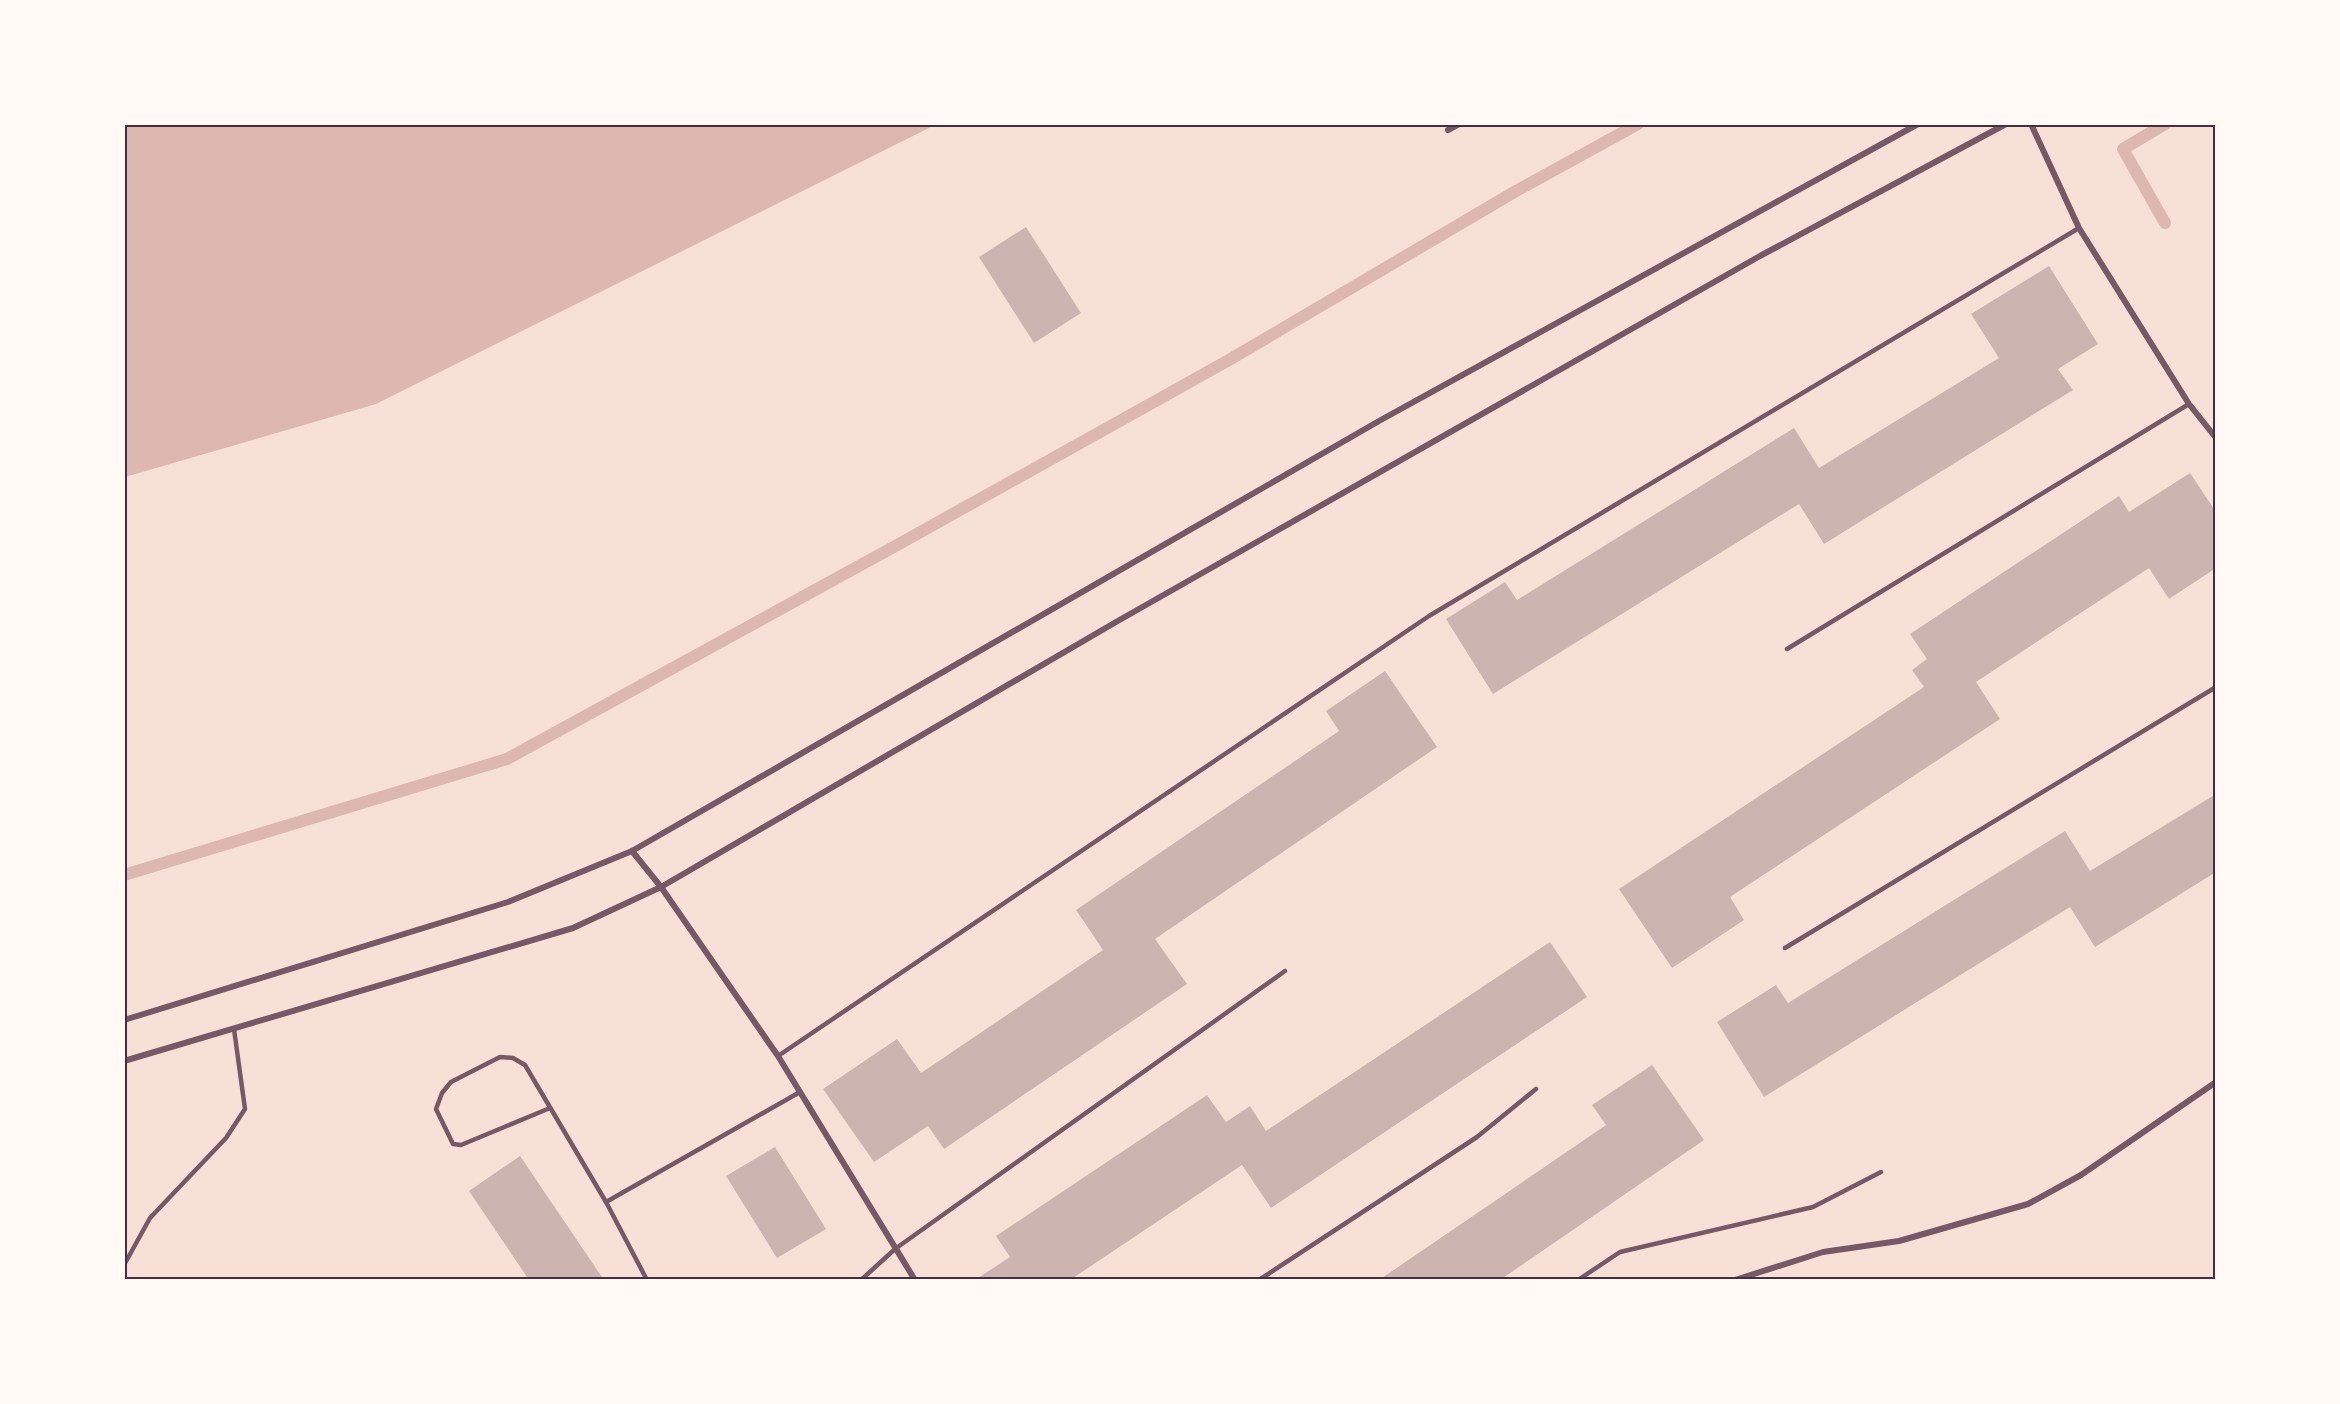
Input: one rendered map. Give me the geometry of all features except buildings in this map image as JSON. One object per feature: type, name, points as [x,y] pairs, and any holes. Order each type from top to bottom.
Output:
[{"type":"street","points":[[1448,130],[1459,124]]},
{"type":"street","points":[[124,1061],[573,928],[661,887],[1116,622],[1750,262],[2006,124]]},
{"type":"street","points":[[2031,124],[2079,228],[2189,404],[2216,438]]},
{"type":"street","points":[[124,1020],[507,902],[632,851],[1379,421],[1914,125]]},
{"type":"street","points":[[632,851],[661,887],[778,1056],[915,1280]]},
{"type":"street","points":[[1735,1280],[1823,1252],[1899,1241],[2028,1204],[2081,1174],[2216,1082]]},
{"type":"lane","points":[[778,1056],[1429,616],[2079,228]]},
{"type":"lane","points":[[1787,649],[2189,404]]},
{"type":"lane","points":[[1785,948],[2216,687]]},
{"type":"lane","points":[[861,1280],[895,1249],[1285,971]]},
{"type":"lane","points":[[124,1265],[150,1218],[226,1138],[245,1108],[234,1029]]},
{"type":"lane","points":[[550,1108],[460,1145],[453,1144],[436,1109],[442,1093],[451,1082],[500,1057],[513,1058],[525,1065],[606,1202],[646,1280]]},
{"type":"lane","points":[[1260,1280],[1477,1137],[1536,1089]]},
{"type":"lane","points":[[606,1202],[800,1092]]},
{"type":"lane","points":[[1578,1280],[1620,1252],[1813,1207],[1881,1172]]},
{"type":"shaded area","points":[[125,124],[935,125],[376,404],[125,477]]},
{"type":"waterway","points":[[124,875],[507,759],[1229,360],[1516,191],[1638,124]]},
{"type":"waterway","points":[[2165,124],[2123,149],[2165,223]]}]
